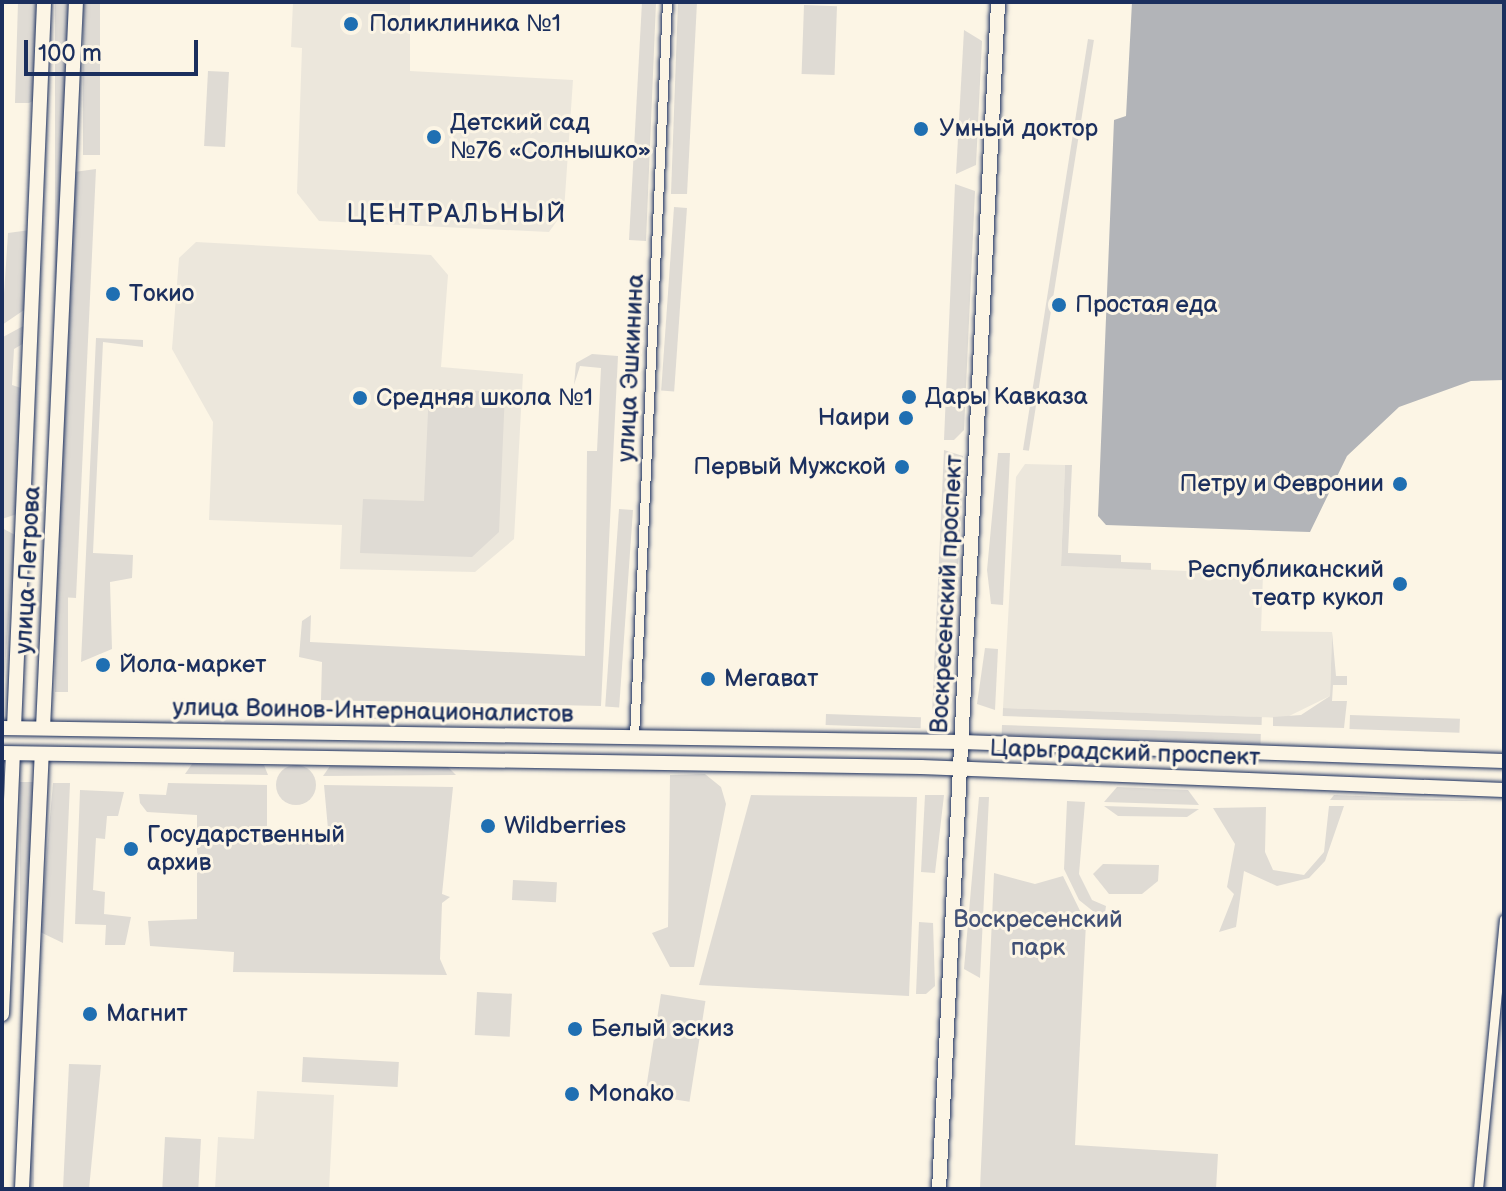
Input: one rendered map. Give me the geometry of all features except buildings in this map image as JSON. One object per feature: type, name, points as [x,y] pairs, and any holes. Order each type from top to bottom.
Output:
[{"type":"main road","name":"улица Петрова","points":[[2,1014],[8,728],[44,2]]},
{"type":"main road","name":"улица Петрова","points":[[22,1189],[76,2]]},
{"type":"main road","name":"Воскресенский проспект","points":[[939,1189],[998,2]]},
{"type":"main road","name":"улица Воинов-Интернационалистов","points":[[8,728],[744,739]]},
{"type":"main road","name":"Царьградский проспект","points":[[744,739],[962,742],[1504,761]]},
{"type":"main road","name":"улица Воинов-Интернационалистов","points":[[8,754],[743,763]]},
{"type":"main road","name":"Царьградский проспект","points":[[743,763],[960,768],[1504,790]]},
{"type":"street","name":"улица Эшкинина","points":[[634,737],[667,2]]},
{"type":"street","points":[[1478,1189],[1504,919]]},
{"type":"shaded area","name":"Детский сад №76 «Солнышко»","points":[[293,2],[410,2],[410,71],[573,80],[564,211],[549,232],[319,221],[297,193],[302,48],[291,47]]},
{"type":"shaded area","points":[[1132,2],[1504,2],[1504,380],[1471,381],[1399,407],[1347,456],[1310,532],[1106,525],[1098,516],[1114,120],[1126,116]]},
{"type":"shaded area","name":"Средняя школа №1","points":[[196,242],[431,255],[448,275],[441,367],[523,374],[514,539],[475,572],[340,569],[342,525],[209,520],[213,422],[172,349],[179,258]]},
{"type":"shaded area","points":[[1025,464],[1065,465],[1061,566],[1263,574],[1261,631],[1332,632],[1330,696],[1285,718],[1003,708],[1016,477]]},
{"type":"shaded area","points":[[257,1091],[334,1095],[329,1189],[215,1189],[218,1137],[254,1139]]},
{"type":"green space","points":[[18,2],[40,2],[37,99],[29,103],[15,103]]},
{"type":"green space","points":[[55,2],[68,2],[68,692],[55,692]]},
{"type":"green space","points":[[83,2],[100,2],[100,155],[83,155]]},
{"type":"green space","points":[[642,2],[656,2],[646,241],[629,240]]},
{"type":"green space","points":[[678,2],[697,2],[687,194],[671,194]]},
{"type":"green space","points":[[804,5],[837,6],[835,75],[802,74]]},
{"type":"green space","points":[[964,30],[982,41],[976,165],[956,174]]},
{"type":"green space","points":[[1088,39],[1094,40],[1029,451],[1023,450]]},
{"type":"green space","points":[[208,71],[229,72],[225,147],[204,146]]},
{"type":"green space","points":[[96,169],[76,598],[60,597],[74,172]]},
{"type":"green space","points":[[955,184],[975,191],[964,430],[954,440],[944,440]]},
{"type":"green space","points":[[674,207],[687,208],[674,391],[661,391]]},
{"type":"green space","points":[[30,230],[27,308],[2,325],[8,233]]},
{"type":"green space","points":[[27,324],[26,342],[14,349],[12,385],[24,389],[17,514],[2,519],[3,337]]},
{"type":"green space","points":[[96,338],[143,340],[143,347],[103,342],[93,553],[133,555],[132,578],[110,582],[112,649],[81,662]]},
{"type":"green space","points":[[592,354],[618,356],[601,706],[321,700],[322,662],[299,657],[302,621],[311,615],[310,642],[585,656],[587,451],[597,451],[601,368],[580,366],[574,385],[576,363]]},
{"type":"green space","points":[[429,389],[505,392],[499,532],[472,557],[360,553],[363,499],[424,501]]},
{"type":"green space","points":[[944,450],[963,456],[959,554],[944,709],[932,714]]},
{"type":"green space","points":[[998,453],[1010,453],[1003,605],[991,604],[987,570]]},
{"type":"green space","points":[[1065,465],[1072,465],[1068,553],[1121,555],[1121,562],[1151,563],[1151,570],[1061,566]]},
{"type":"green space","points":[[619,509],[633,510],[619,707],[605,707]]},
{"type":"green space","points":[[2,528],[15,535],[3,694],[2,694]]},
{"type":"green space","points":[[1332,632],[1336,676],[1347,676],[1347,685],[1333,685],[1332,701],[1347,701],[1344,728],[1273,726],[1273,717],[1301,715],[1330,696]]},
{"type":"green space","points":[[985,648],[998,649],[995,710],[977,704]]},
{"type":"green space","points":[[362,708],[479,710],[445,720],[368,719]]},
{"type":"green space","points":[[1003,708],[1262,717],[1262,725],[1003,716]]},
{"type":"green space","points":[[826,714],[921,717],[921,728],[826,725]]},
{"type":"green space","points":[[1350,715],[1460,719],[1459,733],[1350,729]]},
{"type":"green space","points":[[1002,725],[1261,734],[1260,744],[1002,735]]},
{"type":"green space","points":[[192,764],[264,765],[268,775],[185,774]]},
{"type":"green space","points":[[296,765],[310,771],[316,785],[310,799],[296,805],[282,799],[276,785],[282,771]]},
{"type":"green space","points":[[330,766],[448,767],[456,775],[323,776]]},
{"type":"green space","points":[[705,774],[721,787],[726,804],[694,967],[670,967],[652,933],[668,927],[670,775]]},
{"type":"green space","points":[[20,782],[34,782],[34,1189],[20,1189]]},
{"type":"green space","points":[[53,783],[70,783],[63,943],[40,932]]},
{"type":"green space","points":[[168,783],[267,785],[267,827],[297,842],[328,829],[324,785],[453,787],[442,894],[450,897],[442,903],[440,959],[447,975],[233,972],[234,952],[150,946],[148,921],[197,919],[197,815],[147,812],[140,803],[139,794],[166,795]]},
{"type":"green space","points":[[1117,787],[1188,790],[1199,805],[1104,802]]},
{"type":"green space","points":[[80,790],[124,792],[118,816],[107,816],[105,839],[96,838],[93,890],[105,892],[104,914],[131,917],[125,945],[105,945],[106,925],[75,924]]},
{"type":"green space","points":[[751,795],[917,797],[909,996],[699,985]]},
{"type":"green space","points":[[925,795],[944,795],[935,873],[921,872]]},
{"type":"green space","points":[[1334,795],[1488,801],[1330,800]]},
{"type":"green space","points":[[979,797],[989,797],[980,978],[964,969]]},
{"type":"green space","points":[[1067,801],[1085,802],[1079,874],[1092,900],[1106,906],[1104,920],[1079,900],[1064,869]]},
{"type":"green space","points":[[1104,806],[1199,809],[1187,817],[1118,816]]},
{"type":"green space","points":[[1329,806],[1344,806],[1325,861],[1309,878],[1277,886],[1244,871],[1236,927],[1219,932],[1234,894],[1227,887],[1235,844],[1213,808],[1266,807],[1265,852],[1273,870],[1304,875],[1324,852]]},
{"type":"green space","points":[[1103,864],[1159,865],[1158,881],[1142,894],[1109,894],[1093,874]]},
{"type":"green space","name":"Воскресенский парк","points":[[994,873],[1035,884],[1063,876],[1086,923],[1075,1145],[1218,1154],[1216,1189],[980,1189]]},
{"type":"green space","points":[[513,880],[557,882],[556,902],[512,900]]},
{"type":"green space","points":[[919,922],[933,923],[935,986],[926,994],[916,994]]},
{"type":"green space","points":[[477,992],[512,994],[510,1037],[475,1035]]},
{"type":"green space","points":[[661,994],[705,1001],[689,1102],[645,1095]]},
{"type":"green space","points":[[303,1057],[399,1062],[398,1087],[302,1082]]},
{"type":"green space","points":[[69,1064],[101,1065],[89,1189],[63,1189]]},
{"type":"green space","points":[[165,1137],[201,1139],[198,1189],[162,1189]]},
{"type":"place","name":"Поликлиника №1","points":[[351,24]]},
{"type":"place","name":"Умный доктор","points":[[921,129]]},
{"type":"place","name":"Детский сад №76 «Солнышко»","points":[[434,137]]},
{"type":"place","name":"Токио","points":[[113,294]]},
{"type":"place","name":"Простая еда","points":[[1059,305]]},
{"type":"place","name":"Дары Кавказа","points":[[909,397]]},
{"type":"place","name":"Средняя школа №1","points":[[360,398]]},
{"type":"place","name":"Наири","points":[[906,418]]},
{"type":"place","name":"Первый Мужской","points":[[902,467]]},
{"type":"place","name":"Петру и Февронии","points":[[1400,484]]},
{"type":"place","name":"Республиканский театр кукол","points":[[1400,584]]},
{"type":"place","name":"Йола-маркет","points":[[103,665]]},
{"type":"place","name":"Мегават","points":[[708,679]]},
{"type":"place","name":"Wildberries","points":[[488,826]]},
{"type":"place","name":"Государственный архив","points":[[131,849]]},
{"type":"place","name":"Магнит","points":[[90,1014]]},
{"type":"place","name":"Белый эскиз","points":[[575,1029]]},
{"type":"place","name":"Monako","points":[[572,1094]]},
{"type":"district","name":"ЦЕНТРАЛЬНЫЙ","points":[[457,215]]}]
